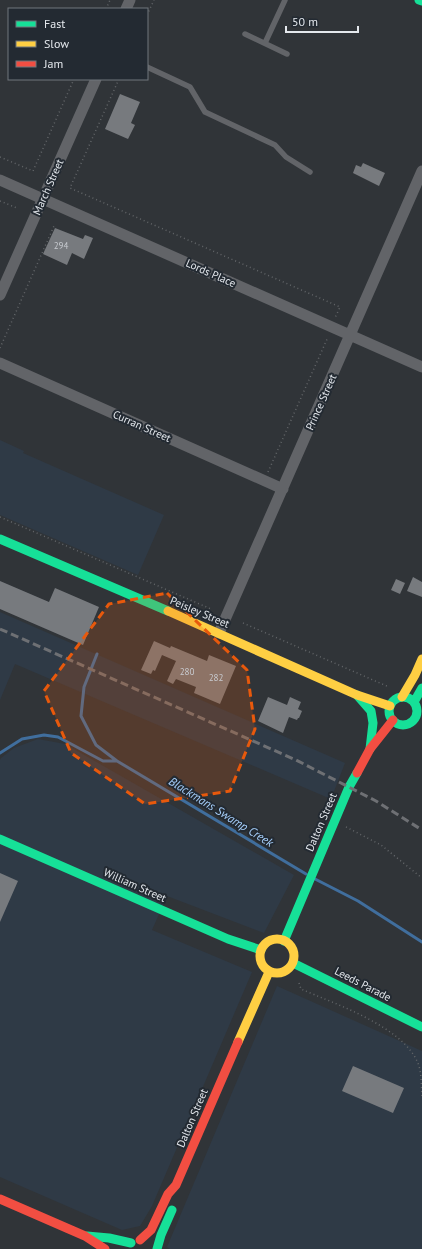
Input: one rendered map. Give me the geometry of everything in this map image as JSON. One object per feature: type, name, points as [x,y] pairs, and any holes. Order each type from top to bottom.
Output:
[{"type":"main road","name":"Peisley Street","points":[[0,539],[220,633],[357,695],[390,706]]},
{"type":"main road","points":[[402,697],[415,675],[422,659]]},
{"type":"main road","points":[[414,702],[422,688]]},
{"type":"main road","points":[[357,695],[372,716],[373,723],[370,749]]},
{"type":"main road","points":[[402,697],[411,699],[414,702],[417,706],[419,716],[412,722],[404,725],[396,723],[390,713],[390,706],[395,700],[402,697]]},
{"type":"main road","name":"Dalton Street","points":[[284,941],[349,787],[370,749],[393,720]]},
{"type":"main road","name":"William Street","points":[[0,839],[228,939],[261,950]]},
{"type":"main road","points":[[278,939],[284,941],[292,948],[294,958],[293,963],[290,968],[280,974],[269,972],[265,969],[260,960],[261,950],[268,942],[278,939]]},
{"type":"main road","name":"Leeds Parade","points":[[293,963],[422,1027]]},
{"type":"main road","name":"Dalton Street","points":[[140,1240],[150,1230],[168,1194],[176,1185],[269,972]]},
{"type":"main road","name":"Dalton Street","points":[[157,1249],[176,1198],[176,1185]]},
{"type":"main road","points":[[0,1199],[85,1236],[105,1249]]},
{"type":"main road","points":[[85,1236],[109,1238],[129,1246],[140,1240],[150,1242],[157,1249]]},
{"type":"street","name":"March Street","points":[[0,295],[96,80]]},
{"type":"street","name":"Prince Street","points":[[220,633],[422,171]]},
{"type":"street","name":"Lords Place","points":[[0,180],[422,367]]},
{"type":"street","name":"Curran Street","points":[[0,363],[283,488]]},
{"type":"lane","points":[[265,43],[285,0]]},
{"type":"lane","points":[[245,34],[287,54]]},
{"type":"lane","points":[[148,68],[190,87],[205,112],[275,145],[286,157],[310,172]]},
{"type":"path","points":[[148,13],[154,0]]},
{"type":"path","points":[[0,157],[33,171],[74,80]]},
{"type":"path","points":[[119,80],[70,188],[340,307],[265,480]]},
{"type":"path","points":[[0,201],[17,208]]},
{"type":"path","points":[[0,348],[54,226]]},
{"type":"path","points":[[0,517],[211,609]]},
{"type":"path","points":[[243,623],[389,687]]},
{"type":"path","points":[[346,827],[381,845],[422,878]]},
{"type":"path","points":[[299,983],[301,989],[376,1022],[397,1037],[411,1051],[418,1061],[421,1076],[422,1097]]},
{"type":"highlighted area","points":[[167,593],[247,670],[255,729],[230,791],[145,804],[71,753],[44,691],[109,604]]},
{"type":"shaded area","points":[[0,440],[24,451],[23,453],[164,515],[138,575],[0,515]]},
{"type":"shaded area","points":[[0,612],[345,763],[331,799],[15,664],[0,700]]},
{"type":"shaded area","points":[[38,739],[65,744],[294,875],[264,933],[167,896],[152,930],[252,972],[152,1206],[140,1226],[122,1230],[0,1177],[0,760],[14,748]]},
{"type":"shaded area","points":[[277,986],[422,1051],[422,1249],[170,1249],[167,1247]]},
{"type":"building","points":[[120,94],[140,102],[131,123],[135,125],[128,139],[105,129]]},
{"type":"building","points":[[363,163],[385,173],[379,186],[353,173],[356,165],[361,167]]},
{"type":"building","points":[[55,228],[83,239],[85,235],[93,238],[84,259],[72,253],[67,265],[43,254]]},
{"type":"building","points":[[413,577],[422,582],[422,597],[407,591]]},
{"type":"building","points":[[396,579],[405,583],[400,594],[391,590]]},
{"type":"building","points":[[0,581],[49,602],[55,588],[99,607],[83,645],[0,609]]},
{"type":"building","points":[[154,641],[170,648],[171,646],[207,661],[209,655],[236,666],[220,704],[194,693],[196,687],[176,679],[173,684],[167,681],[176,661],[162,655],[155,671],[153,670],[151,674],[141,670]]},
{"type":"building","points":[[268,697],[287,705],[290,697],[301,702],[298,709],[302,711],[299,718],[297,720],[289,717],[283,733],[258,721]]},
{"type":"building","points":[[0,873],[18,881],[0,922]]},
{"type":"building","points":[[353,1066],[404,1088],[393,1113],[342,1091]]},
{"type":"waterway","name":"Blackmans Swamp Creek","points":[[97,654],[84,687],[81,716],[96,745],[117,761],[306,874]]},
{"type":"waterway","points":[[0,753],[22,739],[44,735],[58,737],[103,761],[117,761]]},
{"type":"waterway","name":"Blackmans Swamp Creek","points":[[315,879],[358,901],[422,942]]},
{"type":"railway","points":[[0,629],[296,760],[376,801],[422,830]]},
{"type":"traffic: fast","points":[[0,539],[168,611]]},
{"type":"traffic: fast","points":[[414,702],[422,688]]},
{"type":"traffic: fast","points":[[357,695],[371,711],[373,723],[370,749]]},
{"type":"traffic: fast","points":[[403,697],[413,701],[417,711],[413,721],[403,725],[393,721],[389,711],[393,701],[403,697]]},
{"type":"traffic: fast","points":[[284,941],[349,787],[357,773]]},
{"type":"traffic: fast","points":[[0,839],[228,939],[261,950]]},
{"type":"traffic: fast","points":[[293,963],[422,1027]]},
{"type":"traffic: fast","points":[[157,1249],[161,1235],[172,1210]]},
{"type":"traffic: fast","points":[[87,1236],[109,1238],[131,1243]]},
{"type":"traffic: slow","points":[[168,611],[357,695],[390,706]]},
{"type":"traffic: slow","points":[[402,697],[415,675],[422,659]]},
{"type":"traffic: slow","points":[[274,939],[280,939],[284,940],[291,946],[294,956],[293,963],[287,970],[280,973],[274,973],[270,972],[263,966],[260,959],[260,953],[261,949],[267,942],[274,939]]},
{"type":"traffic: slow","points":[[238,1042],[269,972]]},
{"type":"traffic: jam","points":[[357,773],[370,749],[393,720]]},
{"type":"traffic: jam","points":[[140,1240],[151,1230],[168,1194],[176,1185],[238,1042]]},
{"type":"traffic: jam","points":[[0,1199],[85,1236],[105,1249]]}]
